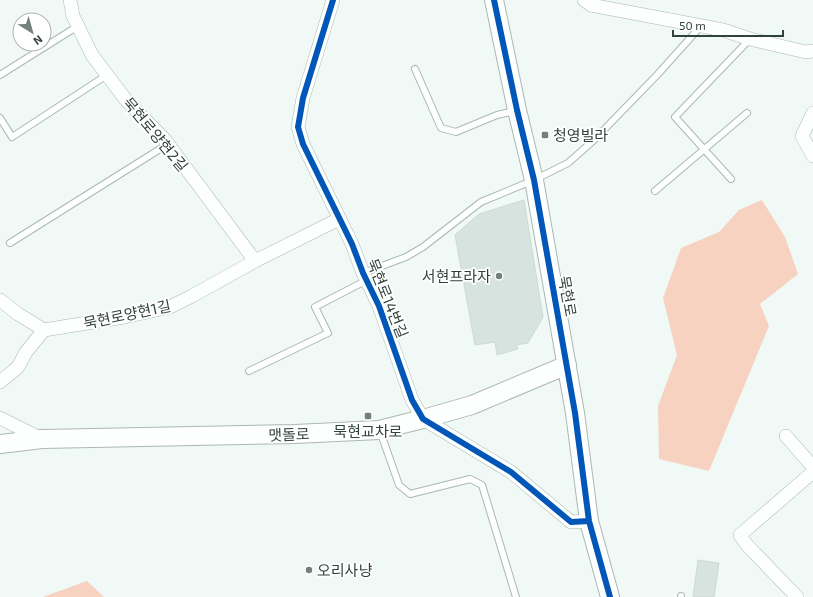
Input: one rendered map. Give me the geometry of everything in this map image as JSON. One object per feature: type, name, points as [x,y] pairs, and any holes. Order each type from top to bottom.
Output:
[{"type":"street","name":"묵현로양현2길","points":[[70,0],[73,16],[92,55],[126,100],[168,144],[255,260]]},
{"type":"street","name":"묵현로14번길","points":[[333,0],[303,98],[298,127],[303,144],[352,244],[365,277],[380,306],[412,400],[423,419],[512,472],[571,522],[589,521]]},
{"type":"street","name":"묵현로","points":[[494,0],[517,110],[534,180],[575,412],[589,521],[610,597]]},
{"type":"street","points":[[584,0],[591,5],[723,30],[750,39],[806,52],[813,51]]},
{"type":"street","points":[[813,113],[802,136],[813,156]]},
{"type":"street","name":"묵현로양현1길","points":[[44,330],[124,317],[170,307],[255,260],[339,219]]},
{"type":"street","points":[[0,300],[18,314],[44,330],[26,352],[18,367],[0,382]]},
{"type":"street","name":"맷돌로","points":[[0,444],[42,439],[294,434],[379,430],[472,405],[567,365]]},
{"type":"street","points":[[0,418],[42,439]]},
{"type":"street","points":[[786,436],[813,468]]},
{"type":"street","points":[[797,597],[747,545],[740,535],[813,472]]},
{"type":"lane","points":[[0,75],[78,26]]},
{"type":"lane","points":[[249,371],[328,333],[315,307],[365,277],[423,247],[481,202],[534,180],[568,163],[594,140],[658,74],[701,26]]},
{"type":"lane","points":[[731,179],[674,117],[750,39]]},
{"type":"lane","points":[[415,70],[441,128],[456,132],[497,115],[517,110]]},
{"type":"lane","points":[[0,118],[12,137],[107,75]]},
{"type":"lane","points":[[655,191],[747,113]]},
{"type":"lane","points":[[10,243],[168,144]]},
{"type":"lane","points":[[379,430],[399,485],[410,494],[470,479],[482,485],[516,597]]},
{"type":"shaded area","points":[[762,200],[785,237],[798,274],[760,304],[769,326],[709,471],[659,459],[658,406],[677,355],[663,298],[681,248],[719,232],[739,210]]},
{"type":"shaded area","points":[[87,581],[104,597],[43,597]]},
{"type":"building","name":"서현프라자","points":[[524,200],[543,317],[528,343],[516,345],[518,349],[497,355],[495,342],[475,345],[455,235],[479,214]]},
{"type":"building","points":[[698,560],[719,563],[714,597],[693,597]]},
{"type":"cycle path","points":[[333,0],[303,98],[298,127],[303,144],[352,244],[363,273],[379,306],[412,400],[423,419],[511,472],[571,522],[589,521]]},
{"type":"cycle path","points":[[494,0],[517,110],[534,180],[575,413],[589,521],[610,597]]},
{"type":"place","name":"청영빌라","points":[[545,135]]},
{"type":"place","name":"서현프라자","points":[[499,276]]},
{"type":"place","name":"묵현교차로","points":[[368,416]]},
{"type":"place","name":"오리사냥","points":[[309,570]]}]
